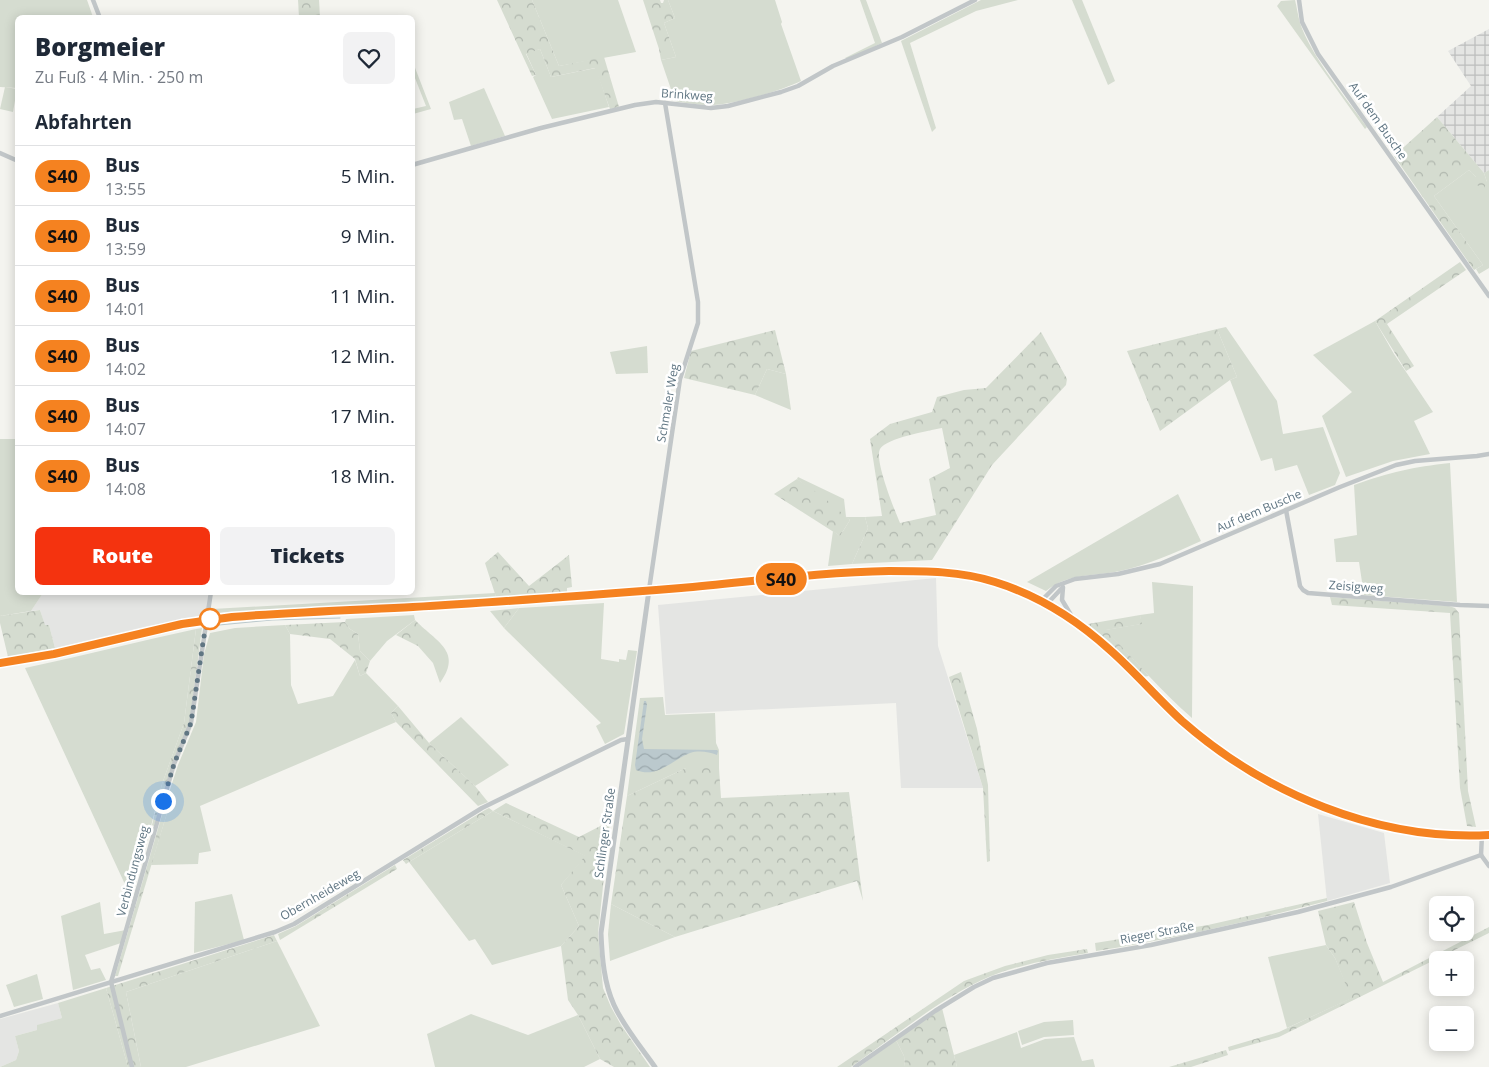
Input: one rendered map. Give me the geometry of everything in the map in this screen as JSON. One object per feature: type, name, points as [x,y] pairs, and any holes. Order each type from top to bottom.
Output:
[{"type":"main road","points":[[0,663],[54,654],[208,620],[256,615],[569,597],[858,572],[925,571],[970,576],[993,581],[1019,590],[1044,603],[1076,624],[1108,648],[1181,720],[1218,750],[1278,787],[1326,808],[1376,823],[1432,833],[1489,835]]},
{"type":"street","points":[[93,0],[99,15]]},
{"type":"street","name":"Brinkweg","points":[[415,164],[576,119],[648,103],[665,103],[699,108],[728,106],[781,92],[798,86],[833,66],[902,38],[975,0]]},
{"type":"street","name":"Auf dem Busche","points":[[1299,0],[1302,22],[1318,54],[1489,296]]},
{"type":"street","name":"Schmaler Weg","points":[[649,590],[680,379],[699,319],[665,103]]},
{"type":"street","points":[[0,153],[15,160]]},
{"type":"street","name":"Auf dem Busche","points":[[1064,585],[1075,578],[1118,574],[1142,570],[1160,564],[1396,465],[1415,461],[1489,454]]},
{"type":"street","name":"Zeisigweg","points":[[1286,510],[1300,586],[1308,593],[1489,606]]},
{"type":"street","points":[[1044,603],[1064,585]]},
{"type":"street","points":[[1064,585],[1062,600],[1076,624]]},
{"type":"street","name":"Schlinger Straße","points":[[649,590],[601,933],[604,972],[614,1005],[624,1023],[655,1067]]},
{"type":"street","name":"Verbindungsweg","points":[[132,1067],[111,982],[174,764],[191,723],[208,620],[210,595]]},
{"type":"street","name":"Obernheideweg","points":[[0,1016],[294,924],[482,808],[628,738]]},
{"type":"street","points":[[1482,835],[1481,854],[1489,866]]},
{"type":"street","name":"Rieger Straße","points":[[855,1067],[935,1010],[993,978],[1047,963],[1151,945],[1298,912],[1391,887],[1481,854]]},
{"type":"shaded area","points":[[1489,29],[1489,170],[1484,173],[1437,117],[1471,86],[1448,51]]},
{"type":"shaded area","points":[[936,578],[938,646],[983,788],[901,788],[896,703],[666,714],[658,605]]},
{"type":"shaded area","points":[[42,595],[209,595],[207,613],[205,615],[148,626],[55,648],[49,625],[45,626],[40,610],[31,611]]},
{"type":"shaded area","points":[[1318,814],[1384,833],[1390,883],[1327,901]]},
{"type":"shaded area","points":[[58,1003],[62,1018],[38,1025],[37,1030],[15,1036],[19,1051],[16,1060],[0,1067],[0,1019]]},
{"type":"green space","points":[[0,0],[87,0],[92,15],[15,15],[15,88],[0,87]]},
{"type":"green space","points":[[298,0],[319,0],[320,15],[299,15]]},
{"type":"green space","points":[[497,0],[532,0],[559,66],[604,57],[619,107],[610,109],[595,68],[551,77],[540,49],[526,54],[536,75],[532,76]]},
{"type":"green space","points":[[532,0],[618,0],[636,52],[559,66]]},
{"type":"green space","points":[[643,0],[660,0],[663,3],[664,0],[668,0],[675,18],[664,23],[676,57],[661,60]]},
{"type":"green space","points":[[668,0],[775,0],[781,24],[801,81],[782,89],[723,104],[704,105],[675,101],[661,60],[676,57],[664,23],[675,18]]},
{"type":"green space","points":[[860,0],[866,0],[882,43],[848,59],[845,58],[875,43]]},
{"type":"green space","points":[[981,0],[1018,0],[976,11],[910,43],[936,128],[932,132],[901,41]]},
{"type":"green space","points":[[1072,0],[1082,0],[1115,81],[1108,85]]},
{"type":"green space","points":[[1295,0],[1300,23],[1312,49],[1367,127],[1365,129],[1277,6],[1281,1]]},
{"type":"green space","points":[[540,49],[551,77],[596,68],[609,107],[552,119],[533,77],[536,75],[526,53]]},
{"type":"green space","points":[[415,68],[431,109],[415,113],[415,109],[426,106],[415,78]]},
{"type":"green space","points":[[5,87],[15,89],[13,112],[0,109]]},
{"type":"green space","points":[[484,88],[505,136],[471,146],[462,119],[454,120],[449,102]]},
{"type":"green space","points":[[1437,117],[1484,173],[1487,182],[1484,188],[1474,184],[1476,177],[1469,170],[1434,196],[1483,265],[1474,270],[1394,156]]},
{"type":"green space","points":[[1469,170],[1476,177],[1487,182],[1484,173],[1489,170],[1489,268],[1479,274],[1476,269],[1483,265],[1434,196]]},
{"type":"green space","points":[[1460,262],[1466,270],[1387,324],[1414,366],[1406,371],[1375,321]]},
{"type":"green space","points":[[1375,321],[1394,354],[1433,412],[1414,421],[1430,454],[1393,461],[1346,477],[1322,416],[1352,392],[1313,355]]},
{"type":"green space","points":[[1226,327],[1277,401],[1283,434],[1323,427],[1340,473],[1335,485],[1309,495],[1297,465],[1275,471],[1272,458],[1261,461],[1230,380],[1237,377],[1217,329]]},
{"type":"green space","points":[[1217,329],[1237,377],[1230,380],[1160,431],[1127,351]]},
{"type":"green space","points":[[775,330],[786,374],[767,369],[755,395],[684,378],[691,351]]},
{"type":"green space","points":[[1041,332],[1067,379],[1066,385],[992,465],[932,560],[852,564],[868,528],[865,517],[882,516],[870,439],[890,424],[932,412],[937,397],[964,390],[986,388]],"holes":[[[942,428],[950,468],[929,479],[936,515],[900,523],[882,474],[880,449],[899,438]]]},
{"type":"green space","points":[[647,346],[648,373],[616,374],[610,352]]},
{"type":"green space","points":[[767,369],[786,374],[791,410],[755,395]]},
{"type":"green space","points":[[0,439],[15,439],[15,595],[42,595],[31,611],[0,616]]},
{"type":"green space","points":[[1450,463],[1457,602],[1364,595],[1359,562],[1336,562],[1334,539],[1357,535],[1354,485],[1402,471]]},
{"type":"green space","points":[[798,477],[844,499],[846,517],[797,479]]},
{"type":"green space","points":[[797,479],[822,496],[850,520],[840,536],[774,494]]},
{"type":"green space","points":[[1178,494],[1201,541],[1141,565],[1110,573],[1073,578],[1055,585],[1046,591],[1027,582]]},
{"type":"green space","points":[[846,517],[865,517],[868,528],[852,564],[828,566],[833,531],[840,536],[850,520]]},
{"type":"green space","points":[[498,552],[529,586],[569,555],[572,587],[567,588],[567,593],[496,597],[485,563]]},
{"type":"green space","points":[[1152,582],[1193,586],[1192,718],[1158,686],[1105,630],[1141,624],[1140,615],[1154,613]]},
{"type":"green space","points":[[495,593],[496,597],[215,613],[212,609]]},
{"type":"green space","points":[[1330,597],[1449,606],[1455,608],[1459,613],[1468,791],[1476,827],[1467,826],[1460,788],[1450,613],[1332,605]]},
{"type":"green space","points":[[604,603],[601,659],[619,662],[619,659],[626,660],[628,650],[637,651],[624,734],[605,744],[596,726],[601,723],[504,628],[519,608]]},
{"type":"green space","points":[[519,608],[504,628],[490,611]]},
{"type":"green space","points":[[40,610],[45,625],[49,625],[55,648],[8,657],[0,616]]},
{"type":"green space","points":[[414,615],[415,620],[387,641],[370,661],[360,651],[358,634],[350,629],[345,622],[346,619]]},
{"type":"green space","points":[[1140,615],[1142,624],[1106,630],[1149,676],[1142,677],[1111,643],[1088,624]]},
{"type":"green space","points":[[415,620],[418,623],[418,646],[396,635]]},
{"type":"green space","points":[[345,622],[350,629],[358,634],[360,651],[370,661],[366,673],[360,676],[355,659],[330,639],[290,634],[285,625]]},
{"type":"green space","points":[[418,623],[440,643],[448,656],[449,664],[440,683],[433,663],[418,646]]},
{"type":"green space","points":[[285,625],[290,634],[291,685],[298,704],[333,696],[355,660],[360,676],[366,673],[398,706],[391,713],[396,722],[200,806],[211,851],[199,853],[198,864],[151,865],[167,813],[164,808],[178,765],[196,722],[204,654],[210,633],[235,628]]},
{"type":"green space","points":[[202,628],[190,722],[173,763],[154,826],[152,825],[162,784],[184,723],[196,629]]},
{"type":"green space","points":[[196,629],[184,723],[162,784],[134,891],[129,893],[25,668]]},
{"type":"green space","points":[[961,672],[977,729],[988,785],[990,861],[987,862],[983,788],[949,677]]},
{"type":"green space","points":[[663,697],[665,715],[715,713],[719,768],[686,768],[627,796],[640,698]]},
{"type":"green space","points":[[398,706],[429,743],[475,786],[488,802],[478,806],[396,722],[391,713]]},
{"type":"green space","points":[[461,717],[509,765],[475,786],[429,743]]},
{"type":"green space","points":[[686,768],[719,768],[721,798],[849,792],[863,901],[857,881],[675,937],[611,904],[627,796]]},
{"type":"green space","points":[[506,803],[579,837],[610,821],[598,933],[603,988],[621,1025],[650,1067],[614,1067],[600,1059],[578,1015],[568,1000],[561,946],[579,926],[561,885],[585,856],[493,811]]},
{"type":"green space","points":[[164,808],[167,813],[118,976],[115,976]]},
{"type":"green space","points":[[489,808],[493,811],[406,864],[403,860],[485,810]]},
{"type":"green space","points":[[493,811],[586,856],[561,885],[579,926],[561,946],[492,965],[475,939],[469,941],[409,862]]},
{"type":"green space","points":[[395,865],[397,869],[280,940],[278,934],[296,926]]},
{"type":"green space","points":[[232,894],[244,940],[194,953],[195,902]]},
{"type":"green space","points":[[1327,898],[1327,901],[1241,922],[1154,941],[1096,951],[1095,943],[1208,925]]},
{"type":"green space","points":[[100,902],[104,934],[126,930],[121,943],[85,955],[91,970],[100,968],[106,980],[73,990],[61,916]]},
{"type":"green space","points":[[1354,902],[1367,943],[1383,982],[1429,958],[1429,963],[1279,1037],[1229,1051],[1228,1047],[1279,1032],[1351,998],[1335,958],[1326,945],[1318,911]]},
{"type":"green space","points":[[611,904],[675,937],[610,961],[608,934]]},
{"type":"green space","points":[[1489,927],[1489,933],[1474,940],[1474,935]]},
{"type":"green space","points":[[274,935],[277,941],[126,992],[141,1067],[128,1067],[106,988]]},
{"type":"green space","points":[[277,941],[320,1026],[186,1067],[141,1067],[126,992]]},
{"type":"green space","points":[[1462,941],[1473,941],[1453,951],[1443,951]]},
{"type":"green space","points":[[1326,945],[1335,958],[1352,998],[1287,1028],[1268,957]]},
{"type":"green space","points":[[1087,949],[1088,953],[1051,959],[1015,968],[973,984],[937,1006],[851,1067],[837,1067],[964,981],[1005,966],[1048,955]]},
{"type":"green space","points":[[37,974],[43,999],[14,1007],[6,985]]},
{"type":"green space","points":[[106,988],[128,1067],[0,1067],[16,1060],[19,1051],[15,1036],[37,1030],[37,1025],[62,1018],[58,1003]]},
{"type":"green space","points":[[942,1008],[957,1067],[905,1067],[904,1056],[896,1040]]},
{"type":"green space","points":[[471,1014],[528,1035],[578,1015],[600,1059],[584,1067],[435,1067],[427,1034]]},
{"type":"green space","points":[[1073,1020],[1074,1035],[1044,1037],[1022,1045],[1018,1031],[1044,1022]]},
{"type":"green space","points":[[1017,1032],[1021,1048],[1045,1039],[1074,1037],[1082,1061],[1093,1059],[1095,1067],[957,1067],[954,1055]]},
{"type":"green space","points":[[896,1040],[904,1056],[905,1067],[859,1067]]},
{"type":"green space","points":[[1226,1050],[1228,1055],[1191,1067],[1169,1067]]},
{"type":"water","points":[[644,701],[646,701],[647,705],[642,739],[644,749],[717,750],[717,755],[693,752],[658,770],[644,772],[636,770],[635,765]]},
{"type":"waterway","points":[[219,625],[272,620],[340,618]]},
{"type":"bus line","name":"S40","points":[[0,663],[54,654],[182,624],[232,617],[569,597],[858,572],[925,571],[970,576],[993,581],[1019,590],[1066,616],[1108,648],[1181,720],[1218,750],[1278,787],[1326,808],[1376,823],[1432,833],[1489,835]]},
{"type":"route","points":[[163,801],[174,764],[191,723],[205,630],[210,619]]}]
